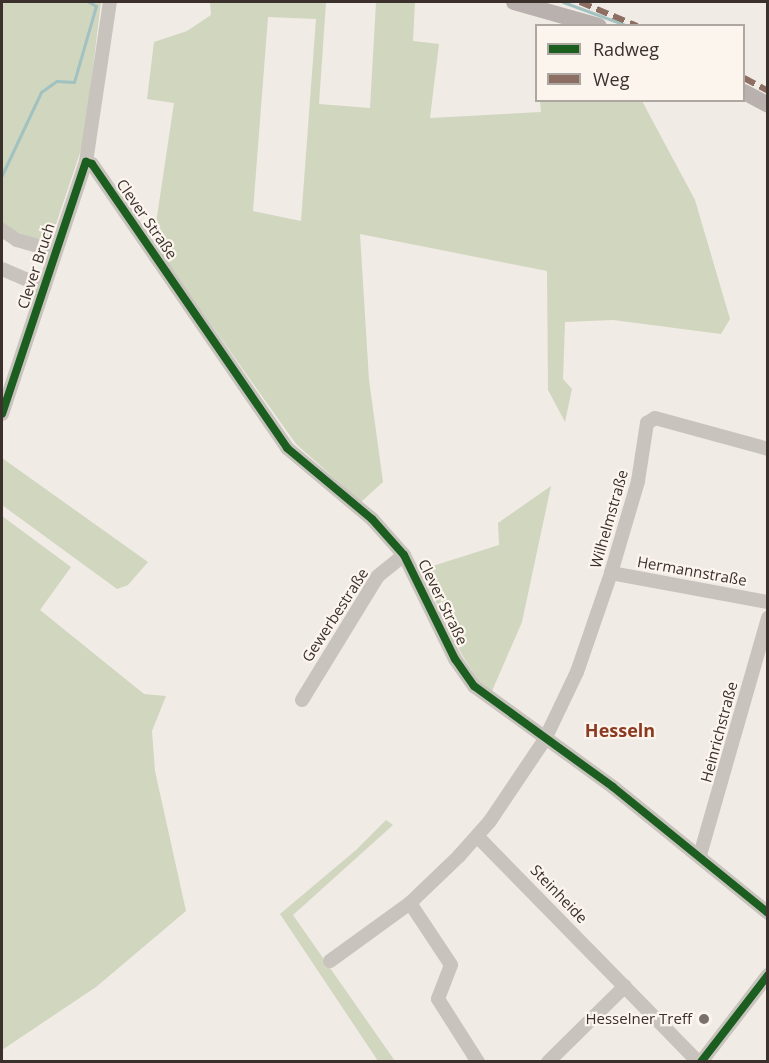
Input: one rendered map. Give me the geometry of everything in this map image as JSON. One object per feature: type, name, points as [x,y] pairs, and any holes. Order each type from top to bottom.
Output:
[{"type":"main road","points":[[514,2],[591,24]]},
{"type":"main road","points":[[745,93],[768,105]]},
{"type":"street","points":[[86,162],[110,2]]},
{"type":"street","name":"Clever Bruch","points":[[2,414],[86,162]]},
{"type":"street","name":"Clever Straße","points":[[86,162],[99,174],[287,448],[372,519],[404,555],[465,675],[474,686],[700,855],[768,913]]},
{"type":"street","name":"Clever Bruch","points":[[2,230],[17,240],[55,251]]},
{"type":"street","points":[[2,269],[44,287]]},
{"type":"street","name":"Wilhelmstraße","points":[[545,739],[576,672],[611,573],[638,481],[647,423],[655,418],[768,449]]},
{"type":"street","name":"Gewerbestraße","points":[[302,700],[378,576],[404,555]]},
{"type":"street","name":"Hermannstraße","points":[[611,573],[768,602]]},
{"type":"street","name":"Heinrichstraße","points":[[700,855],[767,625]]},
{"type":"street","points":[[330,961],[410,903],[477,836],[545,739]]},
{"type":"street","name":"Steinheide","points":[[477,836],[700,1062]]},
{"type":"street","points":[[410,903],[451,964],[438,999],[478,1062]]},
{"type":"street","points":[[700,1062],[768,975]]},
{"type":"street","points":[[548,1062],[625,986]]},
{"type":"green space","points":[[2,2],[101,2],[84,141],[51,239],[43,244],[2,225]]},
{"type":"green space","points":[[210,2],[326,2],[319,104],[370,108],[376,2],[415,2],[413,41],[439,44],[430,118],[541,112],[540,102],[643,102],[695,200],[730,319],[721,334],[613,320],[565,322],[563,379],[572,389],[565,422],[548,390],[547,271],[360,234],[369,380],[383,482],[361,502],[296,444],[153,243],[174,103],[147,99],[154,42],[187,31],[211,15]],"holes":[[[268,17],[316,19],[301,221],[253,211]]]},
{"type":"green space","points":[[2,458],[148,562],[128,585],[117,589],[2,505]]},
{"type":"green space","points":[[551,486],[522,622],[492,691],[478,680],[462,655],[420,570],[499,545],[498,523]]},
{"type":"green space","points":[[2,516],[71,567],[40,610],[144,694],[166,696],[152,731],[155,771],[186,911],[96,987],[2,1050]]},
{"type":"green space","points":[[386,820],[393,825],[293,915],[395,1061],[378,1061],[280,914],[356,850]]},
{"type":"waterway","points":[[2,175],[41,92],[57,81],[74,82],[96,6],[89,2]]},
{"type":"waterway","points":[[563,2],[623,24]]},
{"type":"marked path","points":[[580,2],[632,24]]},
{"type":"marked path","points":[[745,79],[768,91]]},
{"type":"cycle path","points":[[2,414],[86,162],[92,164],[287,448],[372,519],[404,555],[455,659],[474,686],[613,787],[768,913]]},
{"type":"cycle path","points":[[701,1062],[768,975]]},
{"type":"place","name":"Hesselner Treff","points":[[704,1019]]},
{"type":"district","name":"Hesseln","points":[[620,730]]}]
